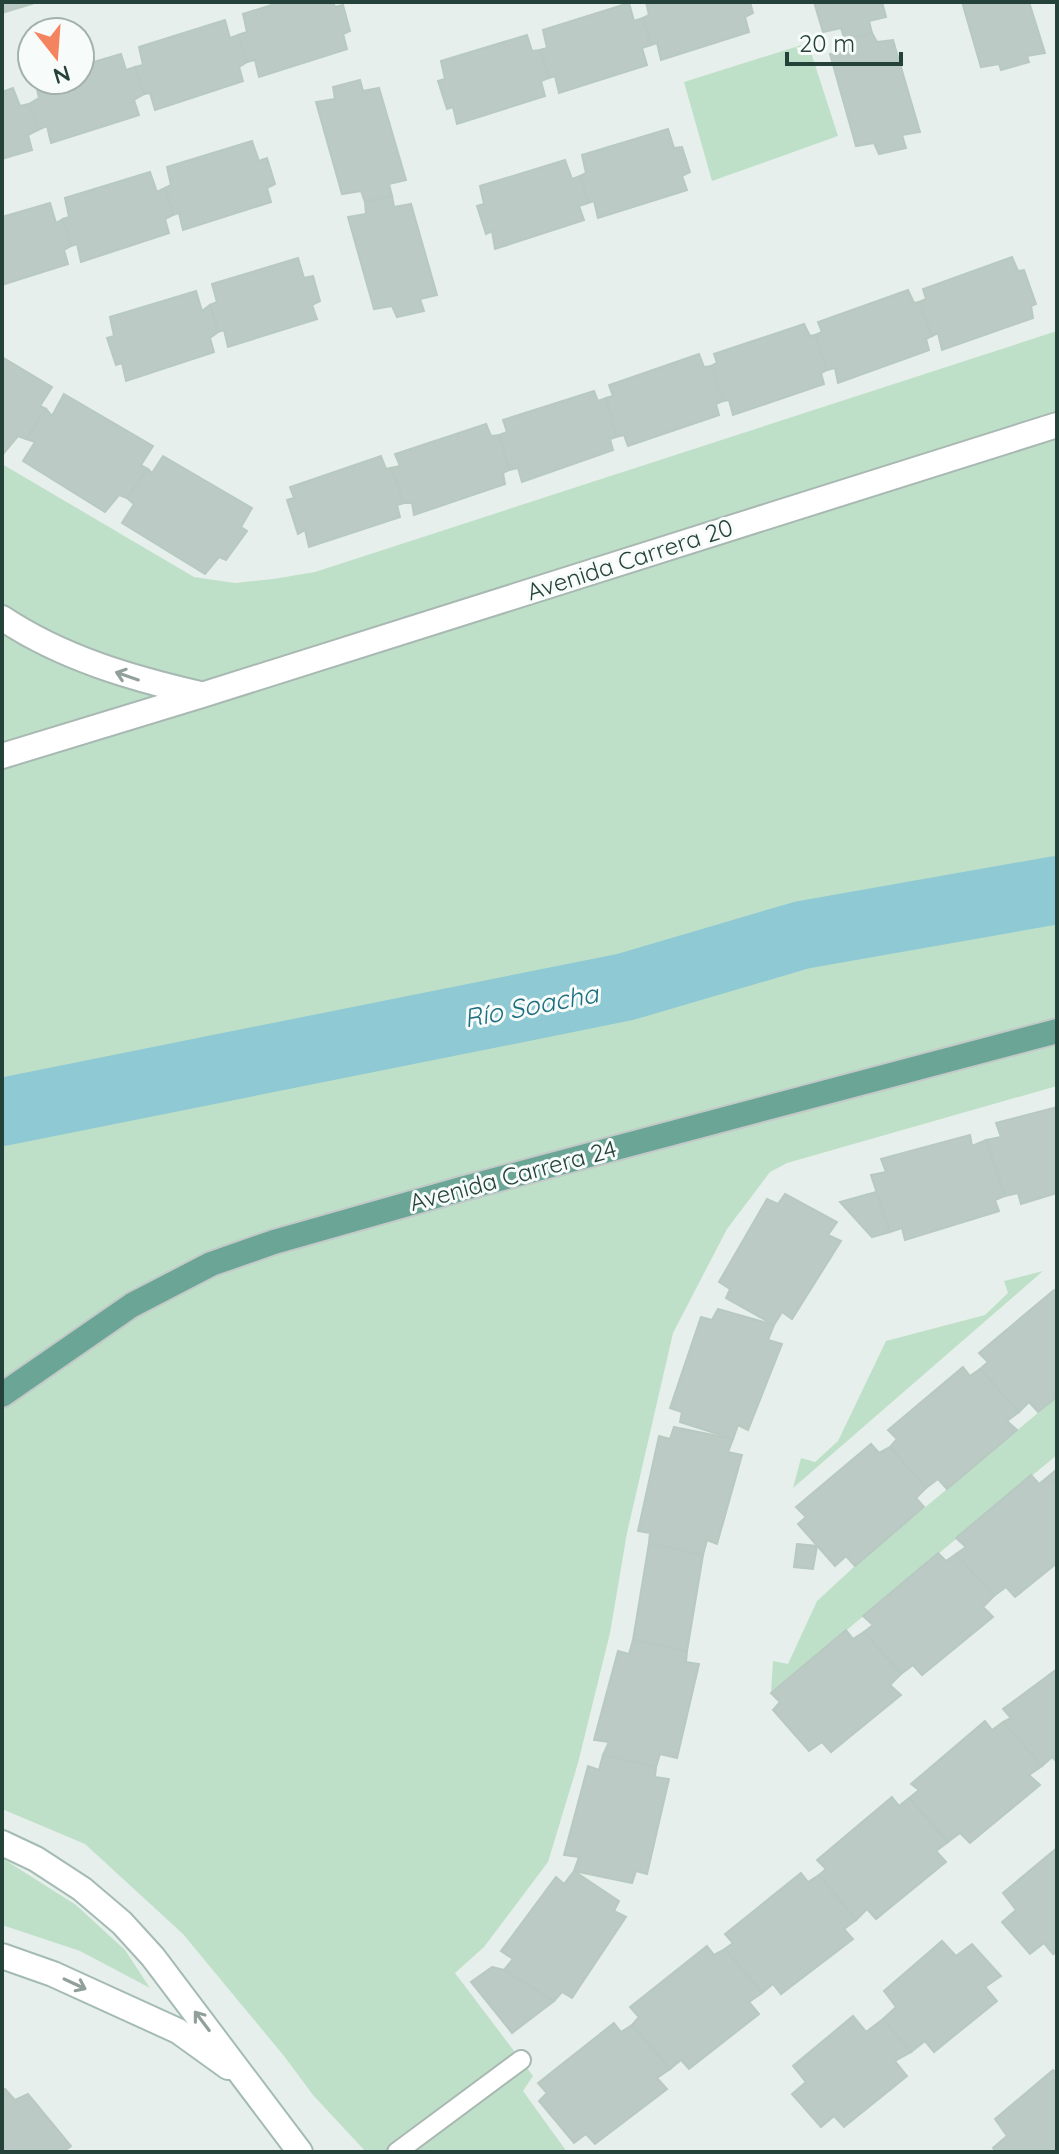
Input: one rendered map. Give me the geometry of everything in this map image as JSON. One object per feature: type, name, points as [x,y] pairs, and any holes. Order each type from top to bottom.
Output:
[{"type":"main road","name":"Avenida Carrera 24","points":[[2,1395],[132,1305],[211,1264],[274,1242],[476,1185],[1057,1031]]},
{"type":"street","name":"Avenida Carrera 20","points":[[2,756],[1057,425]]},
{"type":"street","points":[[2,618],[71,656],[135,679],[202,695]]},
{"type":"street","points":[[2,1843],[71,1881],[122,1923],[153,1957],[300,2152]]},
{"type":"street","points":[[2,1956],[53,1974],[178,2031],[249,2083]]},
{"type":"lane","points":[[397,2152],[521,2060]]},
{"type":"green space","points":[[808,43],[838,136],[712,181],[684,82]]},
{"type":"green space","points":[[1057,331],[1057,1086],[787,1163],[770,1172],[727,1229],[673,1333],[627,1533],[610,1633],[578,1763],[548,1862],[484,1947],[455,1973],[533,2076],[523,2091],[567,2152],[366,2152],[313,2095],[183,1934],[85,1844],[2,1809],[2,464],[194,577],[235,583],[273,579],[315,572]]},
{"type":"green space","points":[[1043,1271],[793,1488],[801,1458],[815,1462],[838,1441],[886,1341],[985,1315],[1008,1293],[1004,1281]]},
{"type":"green space","points":[[1057,1397],[1057,1455],[771,1693],[773,1661],[788,1664],[817,1601]]},
{"type":"green space","points":[[2,1858],[76,1905],[125,1950],[150,1988],[80,1951],[2,1925]]},
{"type":"building","points":[[2,2],[31,2],[32,4],[2,13]]},
{"type":"building","points":[[281,2],[333,2],[335,7],[343,5],[350,31],[343,34],[347,49],[259,77],[255,60],[247,62],[238,35],[247,32],[243,14]]},
{"type":"building","points":[[646,2],[750,2],[753,13],[745,17],[749,32],[661,60],[657,43],[651,45],[643,18],[649,15]]},
{"type":"building","points":[[814,2],[882,2],[886,17],[869,21],[872,33],[845,40],[841,28],[823,32]]},
{"type":"building","points":[[962,2],[1029,2],[1045,53],[1027,56],[1029,62],[1001,70],[999,64],[981,67]]},
{"type":"building","points":[[629,3],[634,21],[643,18],[651,45],[642,48],[647,65],[559,93],[555,76],[549,78],[540,50],[547,48],[543,30]]},
{"type":"building","points":[[225,20],[230,38],[238,35],[247,62],[239,67],[243,81],[155,110],[150,93],[144,94],[135,67],[143,65],[139,47]]},
{"type":"building","points":[[872,33],[877,42],[893,40],[920,132],[902,135],[906,148],[879,154],[874,143],[856,146],[830,54],[849,51],[845,40]]},
{"type":"building","points":[[527,35],[532,51],[540,50],[549,78],[541,81],[545,96],[457,124],[453,107],[447,109],[438,81],[445,79],[441,61]]},
{"type":"building","points":[[121,54],[126,70],[135,67],[144,94],[134,100],[139,115],[51,143],[47,126],[38,130],[29,104],[39,96],[96,96],[96,61]]},
{"type":"building","points":[[360,80],[363,91],[379,88],[406,180],[389,184],[392,196],[365,202],[361,191],[342,194],[316,102],[335,99],[333,87]]},
{"type":"building","points":[[13,88],[20,106],[29,104],[38,130],[28,135],[32,150],[2,159],[2,92]]},
{"type":"building","points":[[668,129],[674,148],[682,147],[690,172],[682,176],[687,190],[598,218],[594,201],[588,203],[580,176],[586,173],[582,155]]},
{"type":"building","points":[[252,141],[259,161],[267,158],[275,184],[267,188],[271,202],[183,230],[179,213],[173,215],[165,188],[171,185],[167,167]]},
{"type":"building","points":[[565,160],[572,179],[580,176],[588,203],[579,206],[584,220],[495,249],[492,231],[486,234],[477,206],[484,204],[480,186]]},
{"type":"building","points":[[150,172],[157,192],[165,188],[173,215],[165,219],[169,233],[81,262],[77,244],[71,246],[63,219],[69,217],[65,198]]},
{"type":"building","points":[[392,196],[394,207],[411,204],[437,295],[420,299],[424,311],[397,317],[392,306],[374,309],[348,217],[366,214],[365,202]]},
{"type":"building","points":[[50,203],[56,223],[63,219],[71,246],[64,250],[68,264],[2,285],[2,217]]},
{"type":"building","points":[[1012,257],[1018,271],[1024,270],[1036,304],[1031,306],[1033,318],[942,350],[938,333],[932,336],[919,302],[926,299],[923,289]]},
{"type":"building","points":[[298,258],[304,278],[313,276],[320,301],[312,305],[317,319],[228,347],[224,330],[218,332],[210,305],[217,302],[212,284]]},
{"type":"building","points":[[908,290],[914,303],[919,302],[932,336],[926,339],[929,350],[838,383],[835,368],[827,370],[815,335],[822,332],[818,322]]},
{"type":"building","points":[[196,291],[202,311],[210,305],[218,332],[210,338],[214,352],[126,381],[122,363],[116,365],[107,338],[114,336],[110,317]]},
{"type":"building","points":[[804,324],[810,336],[815,335],[827,370],[821,373],[824,384],[733,415],[729,400],[723,401],[711,366],[717,363],[714,354]]},
{"type":"building","points":[[699,354],[704,367],[711,366],[723,401],[716,404],[719,415],[628,446],[624,435],[616,437],[606,398],[613,396],[609,385]]},
{"type":"building","points":[[2,357],[52,387],[40,406],[46,409],[26,439],[18,436],[4,453],[2,451]]},
{"type":"building","points":[[594,391],[598,401],[606,398],[616,437],[610,439],[613,450],[522,482],[518,468],[509,470],[499,435],[507,432],[503,420]]},
{"type":"building","points":[[64,394],[153,446],[141,465],[148,469],[127,498],[119,495],[105,512],[23,461],[35,442],[26,439],[46,409],[52,416]]},
{"type":"building","points":[[486,424],[491,436],[499,435],[509,470],[503,473],[505,484],[414,515],[412,503],[404,503],[391,468],[400,466],[395,454]]},
{"type":"building","points":[[163,456],[252,508],[241,527],[247,531],[226,560],[219,557],[205,574],[122,523],[134,504],[127,498],[148,469],[152,473]]},
{"type":"building","points":[[381,456],[386,469],[391,468],[404,503],[397,505],[400,517],[309,547],[305,530],[298,534],[287,500],[294,498],[290,487]]},
{"type":"building","points":[[1057,1107],[1057,1193],[1021,1204],[1018,1193],[1005,1196],[986,1140],[1001,1137],[996,1123]]},
{"type":"building","points":[[970,1135],[972,1146],[986,1140],[1005,1196],[995,1200],[999,1211],[905,1240],[902,1228],[890,1232],[871,1175],[886,1172],[881,1159]]},
{"type":"building","points":[[876,1192],[890,1232],[872,1237],[840,1202]]},
{"type":"building","points":[[785,1194],[837,1222],[828,1235],[841,1241],[792,1319],[782,1312],[774,1325],[726,1298],[730,1289],[719,1282],[767,1199],[778,1204]]},
{"type":"building","points":[[1054,1290],[1057,1293],[1057,1397],[1038,1412],[1029,1402],[1019,1412],[980,1369],[988,1362],[979,1353]]},
{"type":"building","points":[[718,1309],[774,1325],[768,1340],[782,1344],[748,1430],[738,1425],[733,1439],[680,1422],[682,1412],[670,1408],[701,1317],[712,1320]]},
{"type":"building","points":[[963,1367],[970,1376],[980,1369],[1019,1412],[1007,1421],[1017,1430],[947,1489],[938,1479],[926,1488],[890,1447],[897,1439],[888,1430]]},
{"type":"building","points":[[674,1427],[733,1439],[728,1452],[742,1455],[717,1544],[707,1540],[703,1555],[649,1543],[650,1533],[638,1531],[659,1436],[670,1439]]},
{"type":"building","points":[[871,1444],[879,1453],[890,1447],[926,1488],[916,1498],[924,1507],[855,1566],[846,1556],[835,1566],[798,1524],[806,1517],[796,1507]]},
{"type":"building","points":[[1057,1469],[1057,1486],[1049,1476]]},
{"type":"building","points":[[1031,1475],[1039,1484],[1049,1476],[1057,1486],[1057,1563],[1015,1597],[1006,1587],[994,1596],[956,1554],[966,1547],[956,1538]]},
{"type":"building","points":[[649,1543],[703,1555],[687,1651],[633,1640]]},
{"type":"building","points":[[797,1544],[817,1546],[813,1569],[794,1567]]},
{"type":"building","points":[[938,1553],[946,1561],[956,1554],[994,1596],[983,1607],[993,1617],[922,1675],[913,1665],[901,1674],[864,1632],[873,1625],[863,1616]]},
{"type":"building","points":[[846,1630],[853,1639],[864,1632],[901,1674],[890,1685],[901,1695],[831,1752],[822,1742],[809,1751],[773,1710],[780,1702],[771,1693]]},
{"type":"building","points":[[633,1640],[687,1651],[686,1662],[699,1664],[677,1758],[660,1754],[656,1767],[603,1755],[609,1742],[594,1740],[618,1651],[629,1654]]},
{"type":"building","points":[[1057,1669],[1057,1762],[1052,1757],[1042,1766],[1003,1722],[1011,1718],[1003,1709]]},
{"type":"building","points":[[985,1721],[992,1730],[1003,1722],[1042,1766],[1029,1775],[1040,1785],[970,1843],[960,1833],[948,1842],[909,1798],[919,1790],[911,1784]]},
{"type":"building","points":[[603,1755],[656,1767],[655,1777],[669,1779],[647,1874],[636,1871],[632,1883],[574,1871],[579,1857],[564,1855],[588,1766],[599,1770]]},
{"type":"building","points":[[892,1797],[899,1806],[909,1798],[948,1842],[936,1851],[946,1862],[876,1919],[867,1909],[856,1920],[819,1875],[826,1869],[817,1860]]},
{"type":"building","points":[[1057,1848],[1057,1951],[1053,1954],[1044,1943],[1030,1954],[1002,1922],[1016,1910],[1003,1893]]},
{"type":"building","points":[[574,1871],[619,1901],[614,1911],[626,1917],[572,1998],[562,1992],[554,2001],[504,1970],[513,1959],[501,1951],[556,1877],[564,1884]]},
{"type":"building","points":[[801,1873],[808,1882],[819,1875],[856,1920],[844,1929],[853,1939],[781,1994],[773,1984],[762,1993],[725,1949],[733,1943],[725,1934]]},
{"type":"building","points":[[942,1941],[956,1956],[972,1944],[1001,1976],[985,1987],[997,2001],[934,2052],[925,2041],[911,2052],[883,2019],[896,2007],[884,1991]]},
{"type":"building","points":[[707,1946],[714,1955],[725,1949],[762,1993],[749,2002],[759,2014],[689,2069],[681,2060],[670,2069],[632,2025],[639,2017],[630,2007]]},
{"type":"building","points":[[492,1967],[504,1970],[554,2001],[512,2033],[471,1982]]},
{"type":"building","points":[[853,2016],[866,2032],[883,2019],[911,2052],[895,2061],[907,2076],[844,2127],[834,2116],[821,2127],[792,2094],[806,2082],[793,2066]]},
{"type":"building","points":[[614,2023],[621,2032],[632,2025],[670,2069],[657,2078],[667,2089],[595,2144],[586,2134],[574,2143],[539,2101],[547,2093],[538,2083]]},
{"type":"building","points":[[1053,2070],[1057,2073],[1057,2152],[996,2152],[993,2148],[1007,2136],[995,2119]]},
{"type":"building","points":[[5,2089],[15,2100],[28,2094],[71,2146],[63,2152],[2,2152],[2,2091]]},
{"type":"waterway","name":"Río Soacha","points":[[2,1112],[625,987],[802,935],[1057,890]]}]
